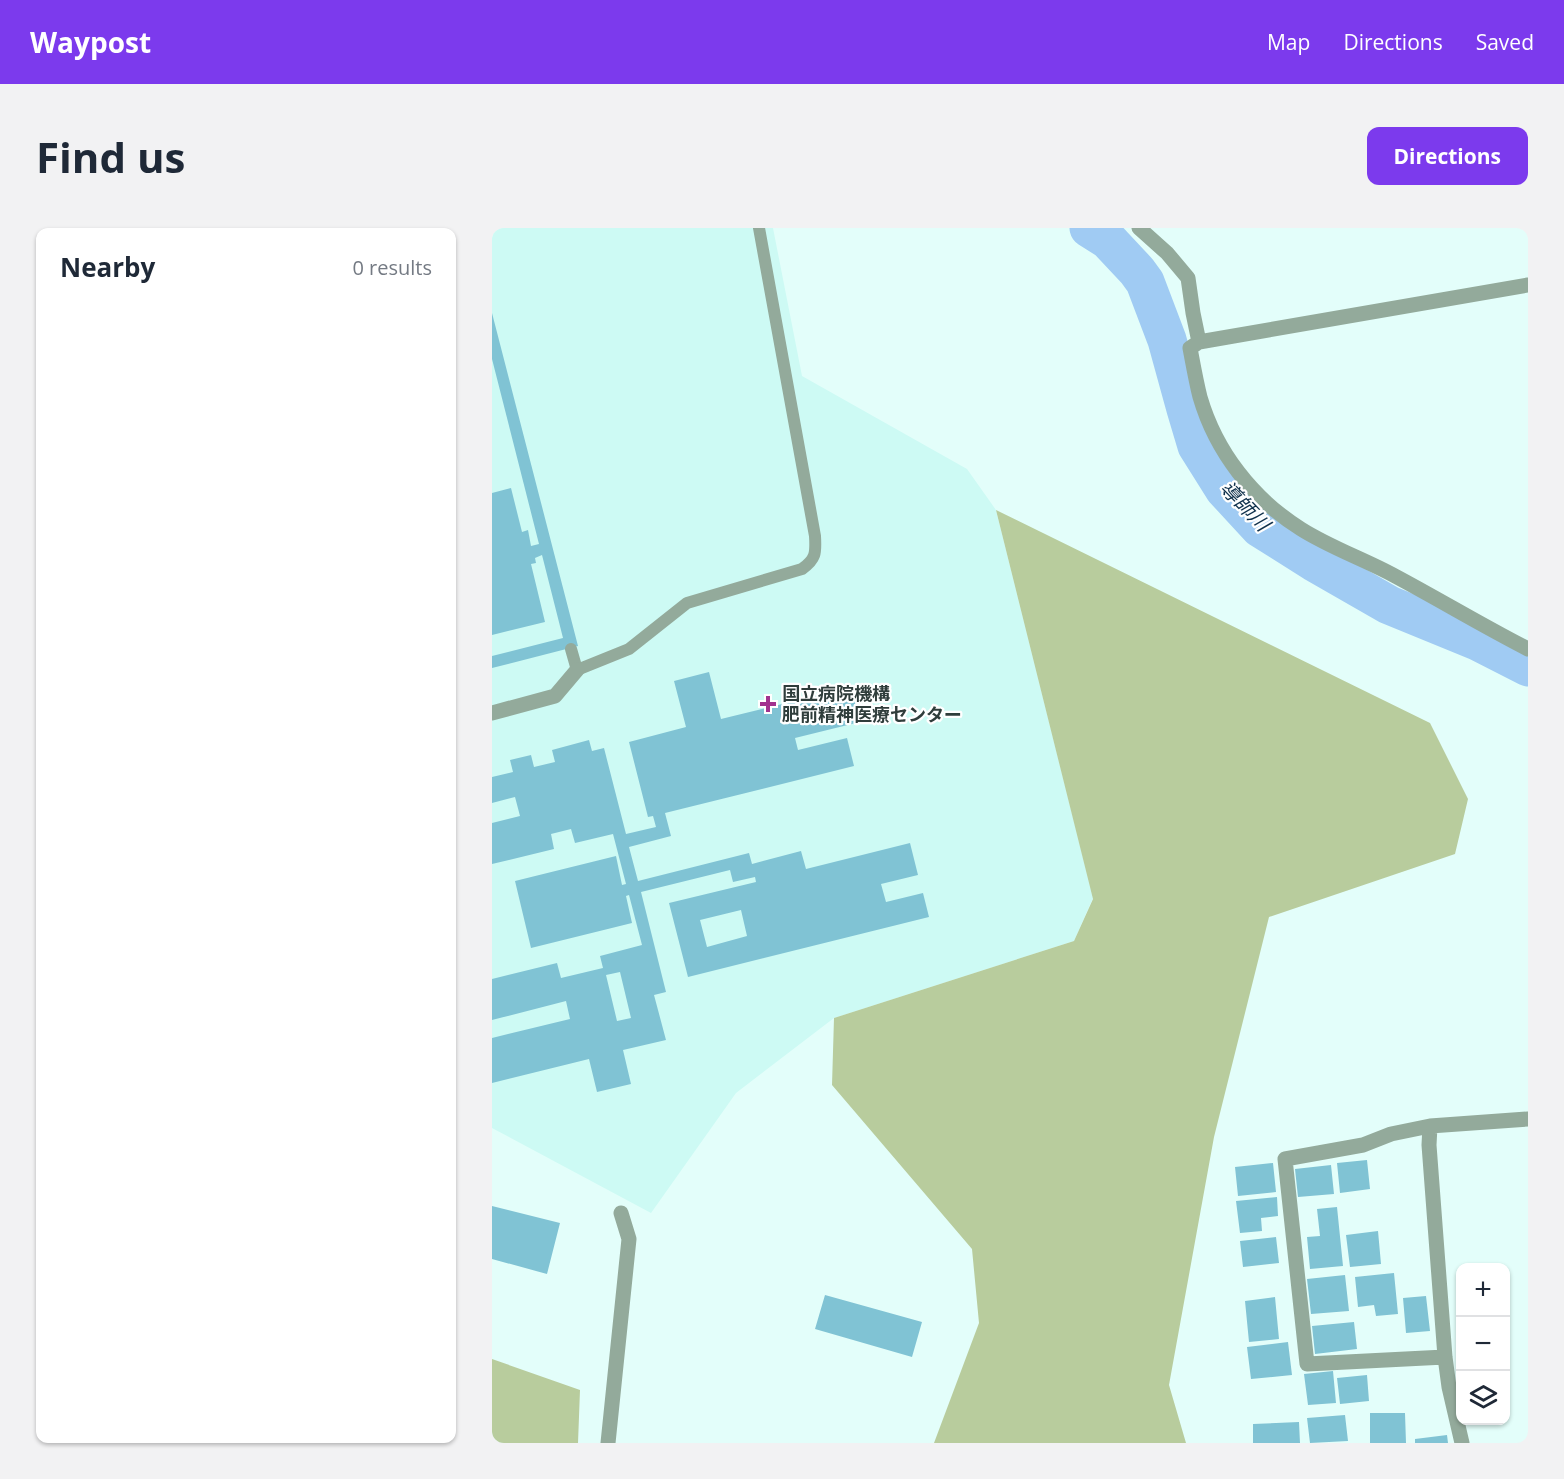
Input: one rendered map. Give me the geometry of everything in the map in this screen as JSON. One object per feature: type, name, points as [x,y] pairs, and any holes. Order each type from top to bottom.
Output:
[{"type":"street","points":[[1139,228],[1167,253],[1188,278],[1199,342]]},
{"type":"street","points":[[1528,285],[1199,342],[1190,348],[1200,397],[1214,434],[1241,477],[1265,503],[1301,529],[1394,575],[1528,649]]},
{"type":"street","points":[[492,713],[555,696],[577,670]]},
{"type":"street","points":[[1445,1357],[1307,1364],[1285,1159],[1363,1144],[1391,1134],[1430,1126],[1528,1119]]},
{"type":"street","points":[[1430,1126],[1429,1145],[1445,1357],[1449,1387],[1462,1443]]},
{"type":"street","points":[[608,1443],[629,1239],[621,1213]]},
{"type":"lane","points":[[571,649],[577,670],[629,649],[687,603],[802,569],[811,562],[815,551],[814,536],[759,228]]},
{"type":"shaded area","name":"国立病院機構 肥前精神医療センター","points":[[492,228],[773,228],[802,376],[967,469],[996,510],[1093,898],[1074,941],[834,1018],[736,1093],[651,1213],[492,1128]]},
{"type":"green space","points":[[996,510],[1430,723],[1468,799],[1455,854],[1269,917],[1214,1137],[1169,1385],[1186,1443],[934,1443],[979,1323],[972,1249],[832,1085],[834,1018],[1074,941],[1093,899]]},
{"type":"green space","points":[[492,1359],[580,1390],[578,1443],[492,1443]]},
{"type":"building","points":[[492,313],[578,646],[492,668],[492,656],[563,638],[542,555],[535,558],[536,563],[531,564],[545,622],[492,635],[492,493],[511,488],[522,532],[528,530],[531,546],[539,544],[492,359]]},
{"type":"building","points":[[709,672],[721,719],[855,686],[864,721],[795,738],[798,750],[847,738],[854,766],[665,813],[671,836],[629,847],[638,881],[749,853],[752,864],[801,851],[806,869],[910,843],[918,875],[881,884],[886,902],[923,893],[929,917],[688,977],[669,903],[756,882],[755,877],[733,882],[730,870],[641,892],[666,992],[654,995],[666,1040],[623,1050],[631,1084],[597,1092],[589,1059],[492,1083],[492,1038],[570,1019],[566,1001],[492,1020],[492,979],[557,963],[561,978],[603,968],[600,956],[642,945],[629,895],[626,896],[632,923],[531,948],[515,881],[616,856],[622,885],[626,884],[613,834],[575,843],[571,829],[551,834],[554,849],[492,864],[492,823],[520,816],[515,797],[492,803],[492,777],[513,772],[510,760],[531,755],[534,767],[555,762],[552,750],[589,740],[592,751],[604,748],[626,834],[656,827],[653,816],[648,817],[629,742],[686,727],[674,681]],"holes":[[[741,910],[747,936],[707,947],[700,920]],[[620,972],[631,1018],[617,1021],[606,975]]]},
{"type":"building","points":[[1367,1160],[1370,1189],[1340,1193],[1337,1163]]},
{"type":"building","points":[[1273,1163],[1276,1192],[1238,1196],[1235,1167]]},
{"type":"building","points":[[1331,1165],[1334,1194],[1298,1197],[1295,1169]]},
{"type":"building","points":[[1277,1197],[1278,1216],[1261,1218],[1262,1231],[1240,1233],[1236,1201]]},
{"type":"building","points":[[492,1206],[560,1223],[547,1274],[492,1259]]},
{"type":"building","points":[[1337,1207],[1343,1266],[1310,1269],[1307,1237],[1320,1236],[1317,1209]]},
{"type":"building","points":[[1378,1231],[1381,1264],[1350,1267],[1346,1235]]},
{"type":"building","points":[[1276,1237],[1279,1263],[1243,1267],[1240,1241]]},
{"type":"building","points":[[1394,1273],[1398,1314],[1376,1316],[1374,1305],[1358,1307],[1355,1277]]},
{"type":"building","points":[[1345,1275],[1349,1311],[1311,1314],[1307,1279]]},
{"type":"building","points":[[825,1295],[922,1322],[912,1357],[815,1329]]},
{"type":"building","points":[[1426,1296],[1430,1331],[1406,1333],[1403,1298]]},
{"type":"building","points":[[1275,1297],[1279,1339],[1249,1342],[1245,1301]]},
{"type":"building","points":[[1354,1322],[1357,1349],[1315,1354],[1312,1326]]},
{"type":"building","points":[[1288,1342],[1292,1375],[1251,1379],[1247,1347]]},
{"type":"building","points":[[1333,1371],[1336,1403],[1308,1405],[1304,1374]]},
{"type":"building","points":[[1367,1375],[1369,1401],[1340,1404],[1337,1378]]},
{"type":"building","points":[[1370,1413],[1405,1413],[1406,1443],[1370,1443]]},
{"type":"building","points":[[1345,1415],[1348,1441],[1310,1443],[1307,1418]]},
{"type":"building","points":[[1299,1422],[1300,1443],[1253,1443],[1253,1424]]},
{"type":"building","points":[[1447,1435],[1448,1443],[1415,1443],[1415,1439]]},
{"type":"waterway","name":"導師川","points":[[1089,228],[1108,240],[1145,282],[1167,340],[1197,446],[1224,489],[1260,528],[1389,605],[1477,641],[1528,667]]},
{"type":"place","name":"国立病院機構 肥前精神医療センター","points":[[768,704]]}]
